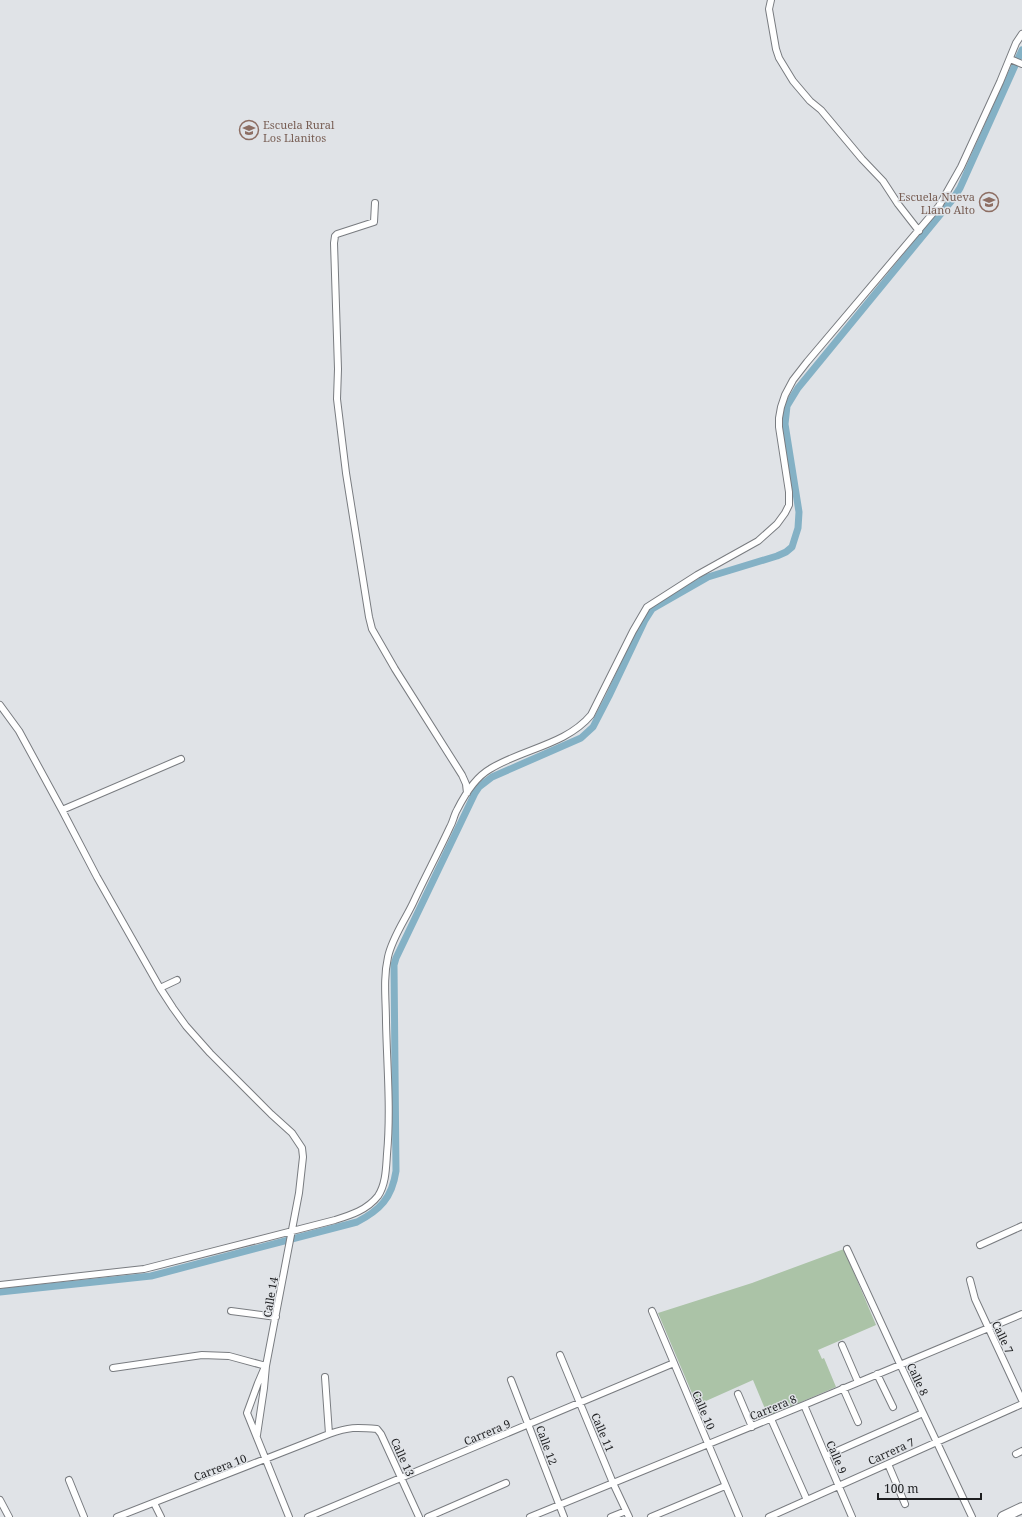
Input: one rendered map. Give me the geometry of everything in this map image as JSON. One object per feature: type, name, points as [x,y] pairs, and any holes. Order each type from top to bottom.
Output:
[{"type":"main road","points":[[1003,1517],[1022,1508]]},
{"type":"street","points":[[771,0],[769,9],[776,49],[779,58],[793,81],[810,101],[821,110],[883,181],[898,204],[919,231]]},
{"type":"street","points":[[0,1285],[144,1269],[353,1214],[370,1205],[378,1195],[383,1185],[388,1148],[389,1106],[385,978],[389,955],[417,893],[450,827],[456,810],[479,778],[490,769],[500,763],[546,744],[572,731],[585,722],[591,715],[633,631],[647,607],[697,575],[754,544],[766,535],[776,524],[789,505],[789,492],[779,427],[780,407],[785,395],[793,380],[807,362],[939,206],[961,167],[1016,43],[1022,34]]},
{"type":"street","points":[[1010,59],[1022,64]]},
{"type":"street","points":[[375,203],[374,222],[337,234],[334,243],[338,369],[336,399],[361,568],[372,629],[395,669],[462,775],[468,794]]},
{"type":"street","name":"Calle 14","points":[[0,705],[19,731],[97,877],[160,988],[191,1031],[228,1072],[292,1133],[302,1148],[302,1172],[266,1366],[256,1435]]},
{"type":"street","points":[[62,810],[181,759]]},
{"type":"street","points":[[160,988],[177,980]]},
{"type":"street","points":[[980,1245],[1022,1226]]},
{"type":"street","name":"Calle 8","points":[[847,1249],[972,1517]]},
{"type":"street","name":"Calle 7","points":[[970,1280],[975,1299],[1022,1400]]},
{"type":"street","points":[[231,1311],[276,1317]]},
{"type":"street","name":"Calle 10","points":[[652,1311],[739,1517]]},
{"type":"street","name":"Carrera 8","points":[[530,1517],[771,1419],[1022,1314]]},
{"type":"street","points":[[842,1345],[858,1382]]},
{"type":"street","name":"Calle 11","points":[[560,1354],[613,1483],[628,1514]]},
{"type":"street","points":[[113,1368],[202,1355],[229,1356],[266,1366]]},
{"type":"street","name":"Carrera 9","points":[[308,1517],[580,1404],[674,1363]]},
{"type":"street","name":"Calle 14","points":[[266,1366],[247,1413],[289,1517]]},
{"type":"street","points":[[877,1374],[893,1407]]},
{"type":"street","points":[[325,1377],[329,1415],[329,1434]]},
{"type":"street","name":"Calle 12","points":[[511,1380],[564,1517]]},
{"type":"street","points":[[843,1388],[858,1422]]},
{"type":"street","points":[[738,1394],[752,1426]]},
{"type":"street","name":"Carrera 7","points":[[768,1517],[1022,1404]]},
{"type":"street","name":"Calle 9","points":[[804,1405],[852,1517]]},
{"type":"street","points":[[826,1456],[923,1414]]},
{"type":"street","points":[[771,1419],[807,1500]]},
{"type":"street","name":"Calle 13","points":[[329,1434],[345,1428],[354,1427],[377,1429],[386,1443],[419,1517]]},
{"type":"street","name":"Carrera 10","points":[[117,1517],[266,1460],[329,1434]]},
{"type":"street","points":[[888,1464],[905,1504]]},
{"type":"street","points":[[69,1480],[84,1517]]},
{"type":"street","points":[[428,1517],[506,1483]]},
{"type":"street","points":[[651,1517],[725,1486]]},
{"type":"street","points":[[0,1500],[9,1517]]},
{"type":"street","points":[[154,1503],[161,1517]]},
{"type":"street","points":[[611,1517],[628,1514]]},
{"type":"green space","points":[[844,1249],[876,1325],[818,1350],[822,1359],[824,1358],[836,1387],[768,1416],[753,1380],[697,1405],[658,1313],[752,1283]]},
{"type":"waterway","points":[[0,1292],[151,1276],[357,1222],[372,1213],[384,1202],[391,1189],[396,1171],[394,965],[475,793],[479,787],[492,777],[581,738],[593,727],[645,620],[652,609],[708,577],[777,556],[786,552],[792,547],[798,528],[799,512],[785,424],[787,406],[798,388],[953,199],[960,188],[1022,50]]},
{"type":"place","name":"Escuela Rural Los Llanitos","points":[[249,130]]},
{"type":"place","name":"Escuela Nueva Llano Alto","points":[[989,202]]}]
